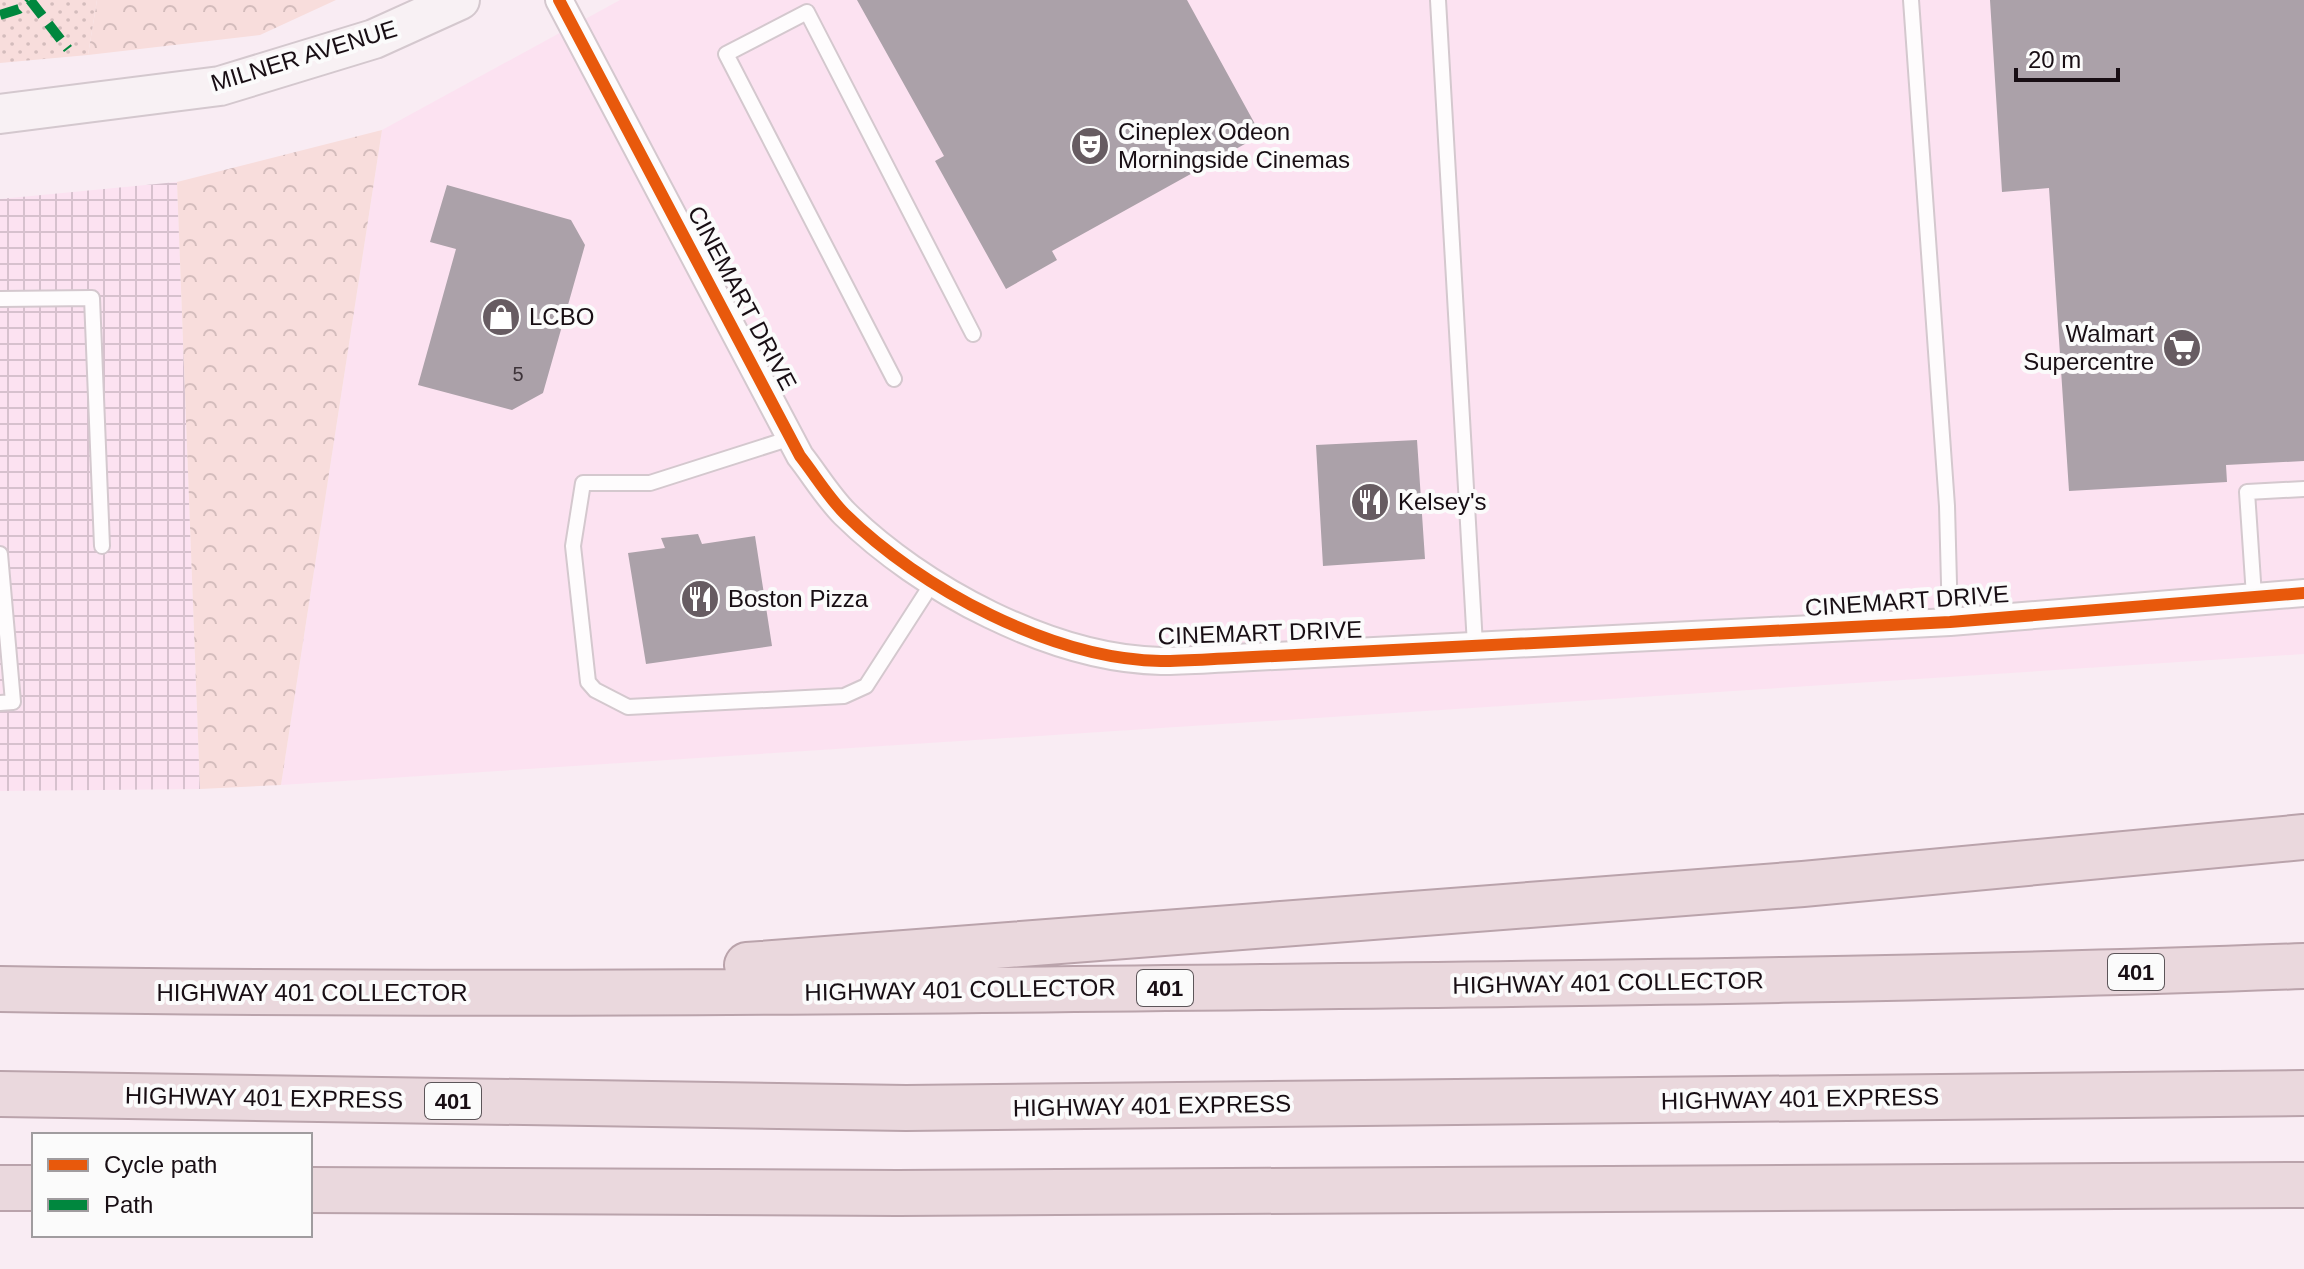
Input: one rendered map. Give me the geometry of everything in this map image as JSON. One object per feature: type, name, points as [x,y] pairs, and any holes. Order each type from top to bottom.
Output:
[{"type":"highway","points":[[361,995],[1803,884],[2304,837]]},
{"type":"highway","name":"HIGHWAY 401 COLLECTOR","points":[[0,989],[361,995],[1969,978],[2304,966]]},
{"type":"highway","name":"HIGHWAY 401 EXPRESS","points":[[0,1094],[906,1108],[2304,1093]]},
{"type":"highway","points":[[312,1190],[898,1193],[2304,1185]]},
{"type":"highway","points":[[0,1188],[32,1188]]},
{"type":"main road","name":"MILNER AVENUE","points":[[0,114],[220,86],[374,39],[460,0]]},
{"type":"street","name":"CINEMART DRIVE","points":[[559,0],[800,456],[844,513],[915,572],[992,617],[1081,648],[1158,661],[1950,622],[2304,593]]},
{"type":"lane","points":[[1438,0],[1475,645]]},
{"type":"lane","points":[[1911,0],[1947,506],[1950,622]]},
{"type":"lane","points":[[894,379],[726,54],[807,12],[973,334]]},
{"type":"lane","points":[[0,299],[92,298],[102,546]]},
{"type":"lane","points":[[791,438],[650,483],[583,483],[573,546],[588,682],[595,690],[628,707],[844,696],[866,686],[933,582]]},
{"type":"lane","points":[[2254,596],[2247,492],[2304,489]]},
{"type":"lane","points":[[0,554],[13,702],[0,703]]},
{"type":"shaded area","points":[[620,0],[2304,0],[2304,654],[281,785],[382,130]]},
{"type":"shaded area","points":[[177,182],[200,789],[0,791],[0,199]]},
{"type":"green space","points":[[0,0],[97,0],[88,55],[0,63]]},
{"type":"green space","points":[[97,0],[336,0],[260,35],[88,55]]},
{"type":"green space","points":[[382,130],[281,785],[200,789],[177,182]]},
{"type":"building","name":"Cineplex Odeon Morningside Cinemas","points":[[857,0],[1187,0],[1261,135],[1052,251],[1057,260],[1006,289],[935,161],[944,156]]},
{"type":"building","name":"Walmart Supercentre","points":[[1990,0],[2304,0],[2304,461],[2226,465],[2227,482],[2069,491],[2049,188],[2002,192]]},
{"type":"building","name":"LCBO","points":[[447,185],[571,220],[585,245],[543,393],[512,410],[418,385],[456,249],[430,242]]},
{"type":"building","name":"Kelsey's","points":[[1417,440],[1425,559],[1323,566],[1316,445]]},
{"type":"building","name":"Boston Pizza","points":[[698,534],[702,544],[755,536],[772,646],[646,664],[628,553],[665,548],[661,538]]},
{"type":"marked path","points":[[0,15],[19,9],[28,0]]},
{"type":"marked path","points":[[30,0],[68,49]]},
{"type":"cycle path","points":[[559,0],[800,456],[827,493],[876,542],[950,593],[991,615],[1076,648],[1119,657],[1179,661],[1950,622],[2304,593]]},
{"type":"place","name":"Cineplex Odeon Morningside Cinemas","points":[[1090,146]]},
{"type":"place","name":"LCBO","points":[[501,317]]},
{"type":"place","name":"Walmart Supercentre","points":[[2182,348]]},
{"type":"place","name":"Kelsey's","points":[[1370,502]]},
{"type":"place","name":"Boston Pizza","points":[[700,599]]}]
